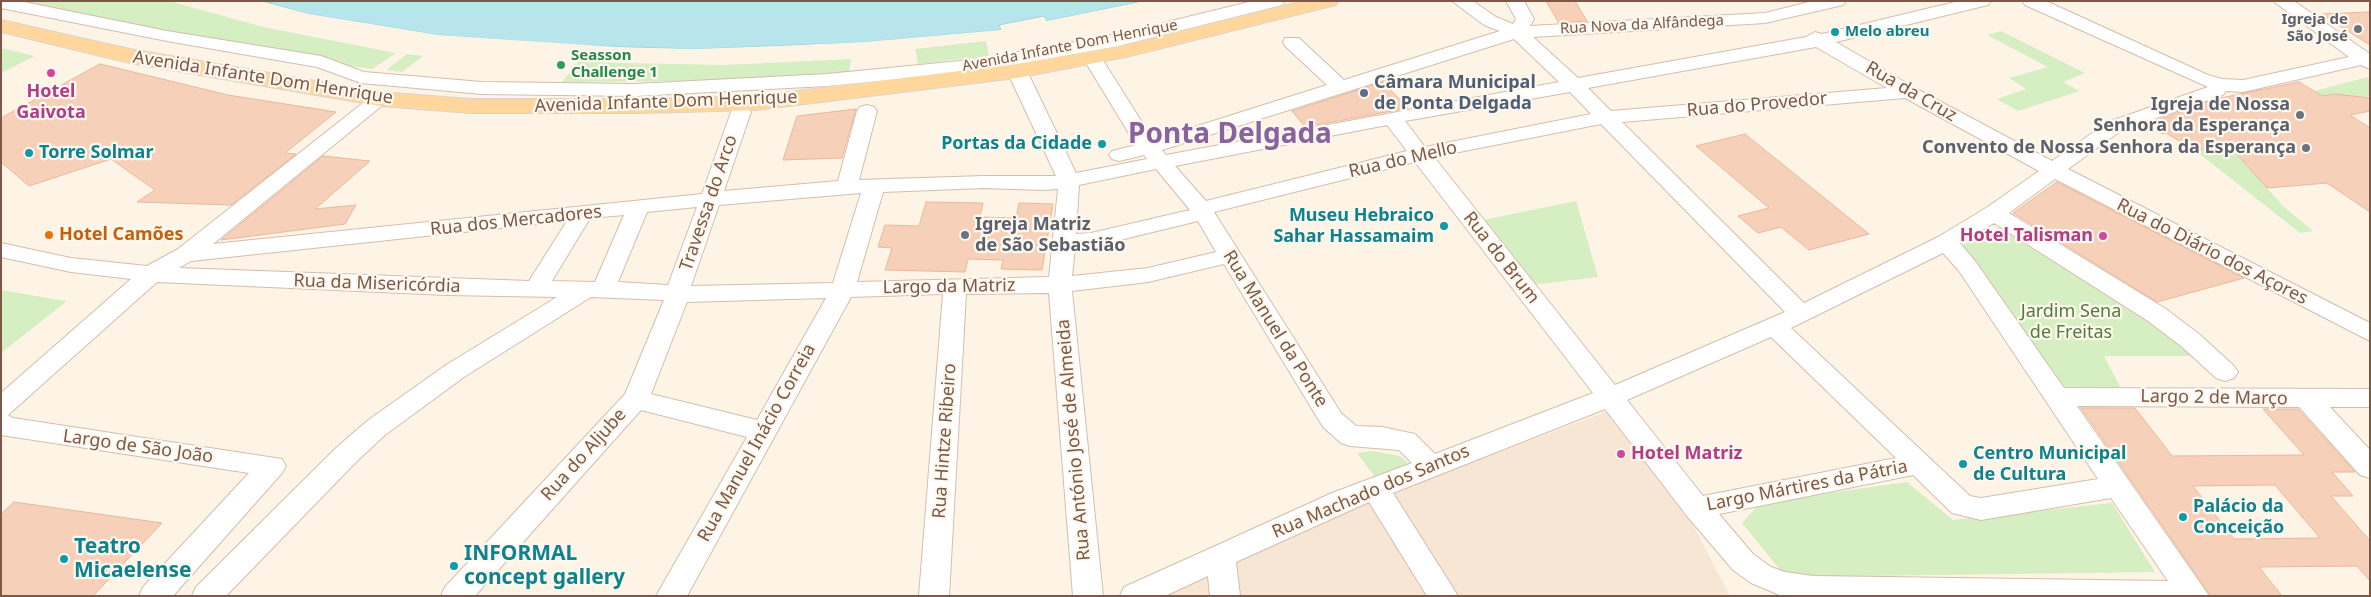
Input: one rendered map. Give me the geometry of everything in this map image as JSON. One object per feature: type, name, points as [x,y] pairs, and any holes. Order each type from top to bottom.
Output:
[{"type":"main road","name":"Avenida Infante Dom Henrique","points":[[1,26],[130,56],[214,72],[380,99],[470,106],[634,106],[756,103],[875,90],[1017,71],[1092,58],[1329,1]]},
{"type":"street","name":"Avenida Infante Dom Henrique","points":[[1,3],[167,36],[321,62],[361,77],[482,88],[635,90],[827,80],[980,65],[1118,40],[1276,1]]},
{"type":"street","points":[[1461,1],[1490,22],[1518,32],[1574,85],[1802,314]]},
{"type":"street","points":[[1155,155],[1277,107],[1518,32],[1525,19],[1515,1]]},
{"type":"street","points":[[1765,18],[1836,1]]},
{"type":"street","points":[[866,111],[847,187],[984,182],[1043,184],[1066,174],[1155,155],[1293,136],[1822,40],[1982,1]]},
{"type":"street","points":[[2032,1],[2201,79],[2220,85],[2243,86],[2367,61]]},
{"type":"street","points":[[2282,1],[2367,61]]},
{"type":"street","name":"Rua Nova da Alfândega","points":[[1518,32],[1765,18]]},
{"type":"street","name":"Rua da Cruz","points":[[1765,18],[1822,40],[1908,92],[2055,171]]},
{"type":"street","points":[[1292,42],[1340,86]]},
{"type":"street","name":"Rua Manuel da Ponte","points":[[1092,58],[1136,133],[1202,211],[1332,420],[1350,436],[1382,437],[1406,441],[1415,448],[1430,466]]},
{"type":"street","points":[[1017,71],[1066,174],[1064,242],[1060,285]]},
{"type":"street","name":"Rua Machado dos Santos","points":[[1135,596],[1221,556],[1430,466],[1610,397],[1802,314],[1946,242],[1994,213],[2055,171],[2115,126],[2216,91],[2220,85]]},
{"type":"street","name":"Rua do Provedor","points":[[1606,117],[1908,92]]},
{"type":"street","points":[[2,419],[151,274],[186,254],[380,99]]},
{"type":"street","name":"Travessa do Arco","points":[[677,294],[712,199],[741,112]]},
{"type":"street","name":"Rua do Mello","points":[[1064,242],[1091,240],[1420,154],[1606,117]]},
{"type":"street","name":"Rua do Brum","points":[[1392,118],[1697,508],[1743,562],[1761,575],[1783,584],[1813,588],[2194,595]]},
{"type":"street","name":"Rua do Diário dos Açores","points":[[2055,171],[2370,333]]},
{"type":"street","points":[[843,290],[874,186]]},
{"type":"street","name":"Rua dos Mercadores","points":[[186,254],[637,209],[712,199],[847,187]]},
{"type":"street","points":[[207,596],[312,488],[376,428],[455,371],[594,290],[637,209]]},
{"type":"street","points":[[1994,213],[2157,315],[2190,340],[2225,372]]},
{"type":"street","points":[[536,288],[582,214]]},
{"type":"street","points":[[1946,242],[1967,266],[2194,595]]},
{"type":"street","name":"Rua da Misericórdia","points":[[1,250],[71,265],[151,274],[417,286],[536,288],[677,294]]},
{"type":"street","name":"Largo da Matriz","points":[[677,294],[707,295],[955,286],[1060,285],[1148,275],[1230,256]]},
{"type":"street","name":"Rua António José de Almeida","points":[[1060,285],[1088,596]]},
{"type":"street","name":"Rua Hintze Ribeiro","points":[[934,596],[955,286]]},
{"type":"street","name":"Rua Manuel Inácio Correia","points":[[671,596],[762,431],[843,290]]},
{"type":"street","name":"Rua do Aljube","points":[[456,596],[636,399],[674,308],[677,294]]},
{"type":"street","points":[[1775,326],[1962,505],[1981,509],[2117,486]]},
{"type":"street","name":"Largo 2 de Março","points":[[2059,398],[2370,398]]},
{"type":"street","points":[[636,399],[762,431]]},
{"type":"street","points":[[2307,399],[2370,468]]},
{"type":"street","name":"Largo de São João","points":[[2,419],[272,466],[154,596]]},
{"type":"street","name":"Largo Mártires da Pátria","points":[[1697,508],[1917,464]]},
{"type":"street","points":[[1376,489],[1444,596]]},
{"type":"street","points":[[1221,556],[1225,596]]},
{"type":"shaded area","points":[[1611,410],[1686,511],[1730,596],[1150,596],[1392,493]]},
{"type":"green space","points":[[169,1],[263,27],[396,53],[372,69],[321,62],[24,2]]},
{"type":"green space","points":[[2001,31],[2085,73],[2063,82],[2080,91],[2018,111],[1997,99],[2026,89],[2009,78],[2048,67],[1987,35]]},
{"type":"green space","points":[[986,41],[989,56],[918,64],[915,49]]},
{"type":"green space","points":[[1,48],[35,56],[1,73]]},
{"type":"green space","points":[[407,54],[423,56],[402,72],[386,70]]},
{"type":"green space","points":[[851,59],[849,73],[718,81],[562,82],[578,62],[725,65]]},
{"type":"green space","points":[[2368,77],[2370,79],[2370,96],[2345,101],[2335,94],[2322,96],[2314,91]]},
{"type":"green space","points":[[2227,143],[2284,207],[2313,231],[2300,233],[2196,151]]},
{"type":"green space","points":[[1576,201],[1598,277],[1532,285],[1483,220]]},
{"type":"green space","name":"Jardim Sena de Freitas","points":[[2004,225],[2144,313],[2193,356],[2104,356],[2123,392],[2061,391],[1963,245]]},
{"type":"green space","points":[[1,290],[59,300],[67,301],[1,353]]},
{"type":"green space","points":[[1372,451],[1400,456],[1408,463],[1375,477],[1357,453]]},
{"type":"green space","points":[[1907,482],[1953,520],[2112,503],[2155,572],[1786,577],[1742,523],[1760,503]]},
{"type":"water","points":[[262,1],[1143,1],[1047,21],[1044,16],[999,25],[1001,30],[865,42],[697,49],[571,45],[438,35],[309,14]]},
{"type":"pier","points":[[259,1],[309,14],[438,35],[630,48],[697,49],[782,46],[865,42],[1001,30],[1002,32],[782,49],[630,50],[437,38],[308,16],[261,4]]},
{"type":"pier","points":[[1146,1],[1144,4],[1110,11],[1048,23],[1047,21]]},
{"type":"building","points":[[1546,1],[1575,1],[1587,21],[1559,23]]},
{"type":"building","name":"Igreja de São José","points":[[2370,12],[2370,45],[2321,14]]},
{"type":"building","points":[[100,64],[228,95],[336,112],[285,153],[296,154],[231,205],[137,202],[155,190],[111,159],[29,186],[1,162],[1,118]]},
{"type":"building","name":"Câmara Municipal de Ponta Delgada","points":[[1383,82],[1408,108],[1305,127],[1292,111]]},
{"type":"building","name":"Convento de Nossa Senhora da Esperança","points":[[2299,82],[2322,96],[2335,94],[2370,98],[2370,111],[2350,115],[2370,128],[2370,212],[2327,183],[2267,188],[2227,143],[2196,151],[2166,133],[2163,134],[2144,125],[2216,99]]},
{"type":"building","points":[[856,109],[842,158],[783,160],[797,116]]},
{"type":"building","points":[[1745,134],[1869,234],[1809,250],[1781,227],[1758,233],[1738,216],[1769,208],[1696,146]]},
{"type":"building","points":[[323,156],[370,161],[315,209],[356,205],[345,224],[221,240]]},
{"type":"building","name":"Hotel Talisman","points":[[2057,182],[2244,278],[2157,302],[2013,213]]},
{"type":"building","name":"Igreja Matriz de São Sebastião","points":[[926,202],[983,203],[980,217],[1016,218],[1019,203],[1053,204],[1042,270],[1001,269],[1003,260],[968,259],[965,272],[885,270],[892,248],[878,247],[885,225],[919,226]]},
{"type":"building","name":"Palácio da Conceição","points":[[2081,408],[2135,408],[2172,456],[2304,455],[2263,409],[2298,409],[2355,472],[2332,472],[2353,496],[2331,496],[2370,541],[2370,581],[2357,566],[2259,567],[2282,596],[2211,596]],"holes":[[[2275,485],[2320,538],[2234,539],[2193,486]]]},
{"type":"building","name":"Teatro Micaelense","points":[[14,502],[162,523],[93,596],[1,596],[1,514]]},
{"type":"place","name":"Igreja de São José","points":[[2358,29]]},
{"type":"place","name":"Melo abreu","points":[[1835,32]]},
{"type":"place","name":"Seasson Challenge 1","points":[[561,65]]},
{"type":"place","name":"Hotel Gaivota","points":[[51,73]]},
{"type":"place","name":"Câmara Municipal de Ponta Delgada","points":[[1364,93]]},
{"type":"place","name":"Igreja de Nossa Senhora da Esperança","points":[[2300,115]]},
{"type":"place","name":"Portas da Cidade","points":[[1102,144]]},
{"type":"place","name":"Convento de Nossa Senhora da Esperança","points":[[2306,148]]},
{"type":"place","name":"Torre Solmar","points":[[29,153]]},
{"type":"place","name":"Museu Hebraico Sahar Hassamaim","points":[[1444,226]]},
{"type":"place","name":"Hotel Camões","points":[[49,235]]},
{"type":"place","name":"Igreja Matriz de São Sebastião","points":[[965,235]]},
{"type":"place","name":"Hotel Talisman","points":[[2103,236]]},
{"type":"place","name":"Hotel Matriz","points":[[1621,454]]},
{"type":"place","name":"Centro Municipal de Cultura","points":[[1963,464]]},
{"type":"place","name":"Palácio da Conceição","points":[[2183,517]]},
{"type":"place","name":"Teatro Micaelense","points":[[64,559]]},
{"type":"place","name":"INFORMAL concept gallery","points":[[454,566]]},
{"type":"district","name":"Ponta Delgada","points":[[1230,135]]}]
